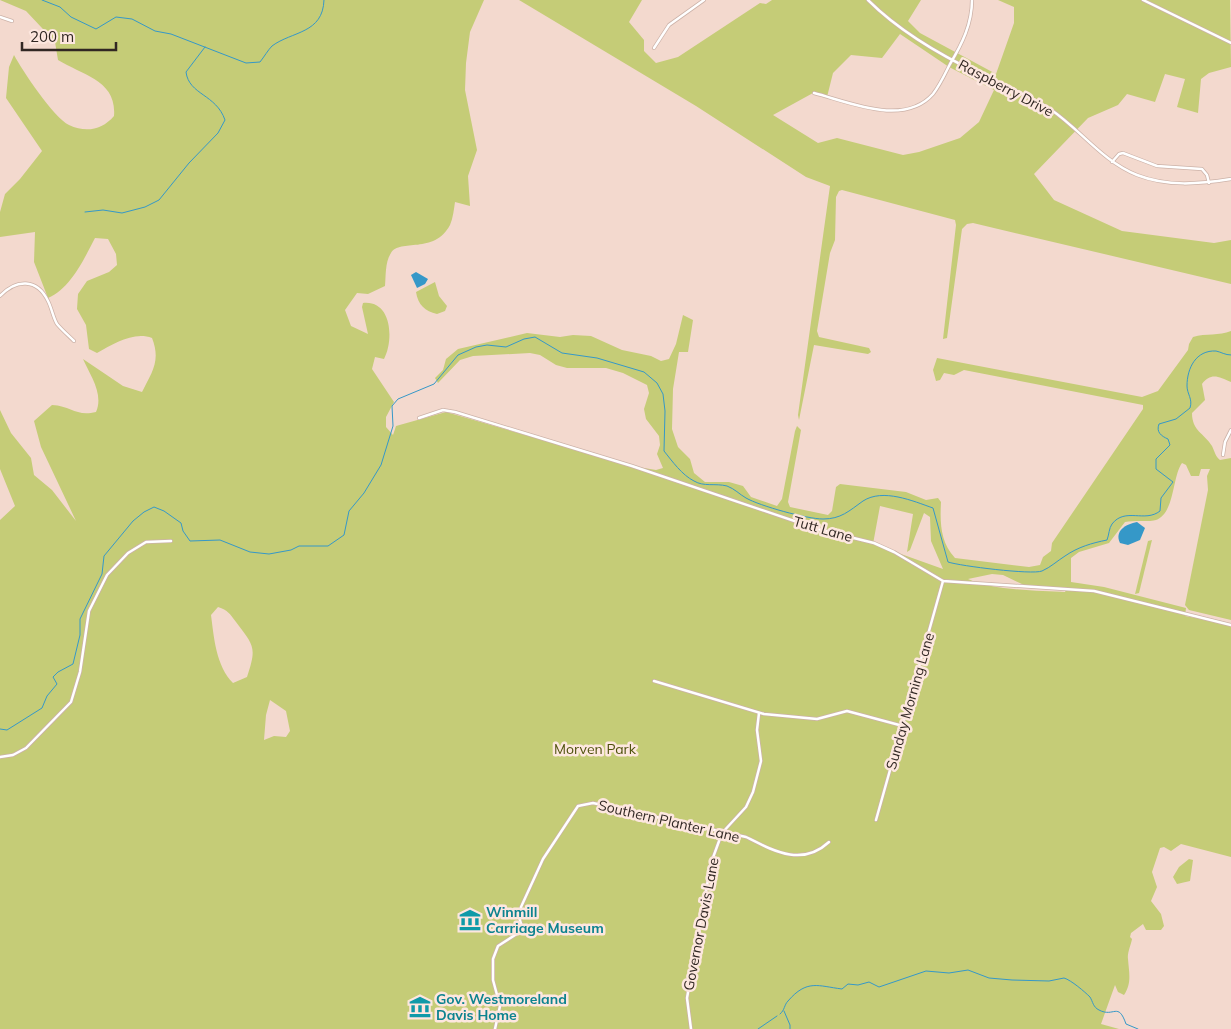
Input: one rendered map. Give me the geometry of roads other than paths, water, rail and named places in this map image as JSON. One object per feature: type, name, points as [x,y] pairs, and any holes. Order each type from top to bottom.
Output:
[{"type":"street","points":[[654,48],[669,25],[704,0]]},
{"type":"street","name":"Raspberry Drive","points":[[868,0],[907,32],[953,60],[1050,109],[1112,162],[1137,175],[1160,182],[1184,184],[1231,179]]},
{"type":"street","points":[[814,94],[883,110],[906,110],[923,103],[933,94],[953,60],[968,27],[972,0]]},
{"type":"street","points":[[1144,0],[1231,43]]},
{"type":"street","points":[[0,17],[12,21]]},
{"type":"street","points":[[1112,162],[1119,154],[1123,153],[1157,166],[1202,169],[1207,175],[1209,182]]},
{"type":"street","points":[[0,296],[9,287],[18,283],[35,287],[45,296],[57,324],[74,341]]},
{"type":"street","name":"Tutt Lane","points":[[419,418],[443,410],[544,438],[821,530],[874,543],[894,552],[943,581],[1094,591],[1231,625]]},
{"type":"street","points":[[1223,455],[1225,442],[1231,430]]},
{"type":"street","points":[[0,758],[8,757],[26,748],[71,702],[80,672],[89,611],[97,590],[113,567],[128,553],[146,542],[171,541]]},
{"type":"street","name":"Sunday Morning Lane","points":[[876,820],[943,581]]},
{"type":"street","points":[[654,681],[694,695],[759,713],[817,719],[847,711],[903,726]]},
{"type":"street","name":"Governor Davis Lane","points":[[691,1029],[687,998],[711,863],[722,832],[746,806],[753,792],[761,761],[757,730],[759,713]]},
{"type":"street","name":"Southern Planter Lane","points":[[494,1029],[500,1006],[492,971],[495,952],[498,946],[524,930],[519,917],[521,907],[543,859],[578,806],[593,804],[746,837],[764,848],[802,856],[819,852],[829,842]]},
{"type":"water","points":[[416,272],[428,279],[425,284],[417,288],[411,275]]},
{"type":"water","points":[[1137,522],[1145,528],[1140,540],[1128,545],[1120,543],[1119,535],[1122,529],[1129,524]]},
{"type":"waterway","points":[[42,0],[60,7],[71,17],[96,29],[116,17],[132,19],[155,31],[171,34],[246,63],[260,62],[272,46],[312,26],[322,11],[324,0]]},
{"type":"waterway","points":[[85,212],[103,210],[122,213],[145,207],[159,200],[189,163],[218,133],[225,120],[221,111],[192,86],[186,72],[205,47]]},
{"type":"waterway","points":[[0,729],[7,730],[42,708],[47,696],[57,684],[53,677],[73,664],[80,635],[80,619],[102,574],[104,556],[133,521],[144,512],[154,507],[164,511],[181,523],[183,531],[190,541],[220,540],[250,552],[269,554],[291,550],[299,546],[328,546],[344,535],[349,511],[364,493],[381,465],[393,426],[392,406],[398,399],[434,384],[458,355],[476,347],[487,345],[506,347],[524,339],[535,337],[562,353],[597,358],[644,372],[657,383],[663,394],[665,411],[664,451],[681,472],[698,483],[727,486],[762,505],[823,519],[840,516],[871,497],[889,496],[907,499],[933,508],[948,562],[980,568],[1025,572],[1042,571],[1075,550],[1107,540],[1110,527],[1117,519],[1123,516],[1148,516],[1160,511],[1161,498],[1173,482],[1156,469],[1156,459],[1170,445],[1168,439],[1161,435],[1158,427],[1159,424],[1176,419],[1190,408],[1191,402],[1187,389],[1187,379],[1191,367],[1198,357],[1209,351],[1231,355]]},
{"type":"waterway","points":[[780,1014],[795,994],[807,987],[819,986],[842,989],[848,984],[858,985],[869,982],[879,987],[926,971],[949,973],[968,970],[989,978],[1049,981],[1067,979],[1088,995],[1097,1009],[1104,1012],[1115,1011],[1121,1013],[1126,1024],[1138,1029]]},
{"type":"waterway","points":[[784,1011],[790,1029]]},
{"type":"waterway","points":[[758,1029],[777,1016]]},
{"type":"place","name":"Winmill Carriage Museum","points":[[470,920]]},
{"type":"place","name":"Gov. Westmoreland Davis Home","points":[[420,1007]]},
{"type":"park label","name":"Morven Park","points":[[595,749]]}]
